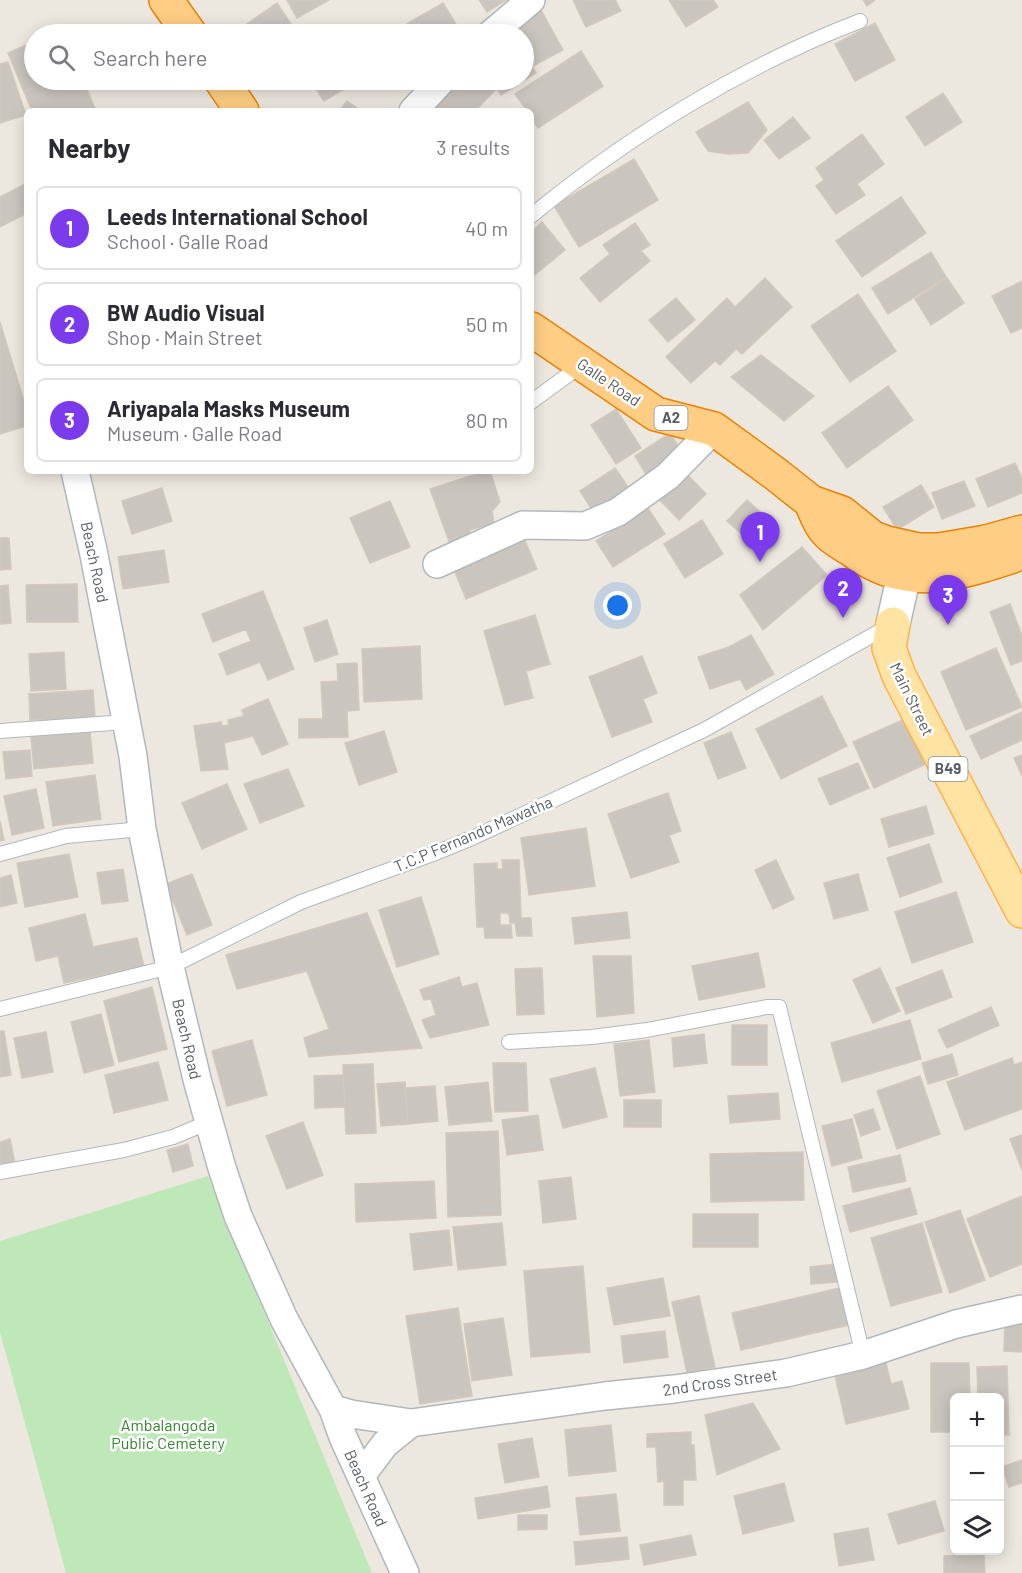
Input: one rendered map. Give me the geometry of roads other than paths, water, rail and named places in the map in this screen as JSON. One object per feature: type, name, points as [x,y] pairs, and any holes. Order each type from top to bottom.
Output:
[{"type":"highway","points":[[166,0],[183,24]]},
{"type":"highway","points":[[227,90],[240,108]]},
{"type":"highway","name":"Galle Road","points":[[534,331],[656,414],[714,429],[811,502],[842,513],[873,538],[919,550],[963,547],[1022,532]]},
{"type":"highway","name":"Galle Road","points":[[811,502],[825,531],[868,562],[904,575],[924,577],[944,575],[1022,553]]},
{"type":"main road","name":"Main Street","points":[[893,624],[889,648],[899,676],[1022,911]]},
{"type":"street","points":[[503,24],[531,0]]},
{"type":"street","points":[[416,108],[433,90]]},
{"type":"street","points":[[437,564],[523,525],[585,526],[618,512],[668,476],[714,429]]},
{"type":"street","name":"Beach Road","points":[[76,474],[93,550],[133,756],[142,829],[170,967],[209,1122],[237,1216],[284,1319],[333,1409],[405,1573]]},
{"type":"street","name":"Main Street","points":[[893,624],[904,575]]},
{"type":"street","name":"2nd Cross Street","points":[[333,1409],[411,1423],[775,1374],[863,1355],[956,1324],[1022,1309]]},
{"type":"street","points":[[361,1476],[385,1444],[411,1423]]},
{"type":"lane","points":[[534,214],[566,187],[678,112],[766,61],[860,21]]},
{"type":"lane","points":[[534,400],[583,364]]},
{"type":"lane","name":"T.C.P Fernando Mawatha","points":[[0,1009],[170,967],[300,902],[472,838],[704,730],[893,624]]},
{"type":"lane","points":[[0,731],[126,722]]},
{"type":"lane","points":[[0,854],[66,836],[142,829]]},
{"type":"lane","points":[[509,1042],[592,1037],[647,1030],[767,1007],[779,1007],[863,1355]]},
{"type":"lane","points":[[0,1172],[124,1150],[173,1137],[209,1122]]},
{"type":"place","name":"Leeds International School","points":[[760,562]]},
{"type":"place","name":"BW Audio Visual","points":[[843,618]]},
{"type":"place","name":"Ariyapala Masks Museum","points":[[948,625]]},
{"type":"park label","name":"Ambalangoda Public Cemetery","points":[[168,1434]]}]
